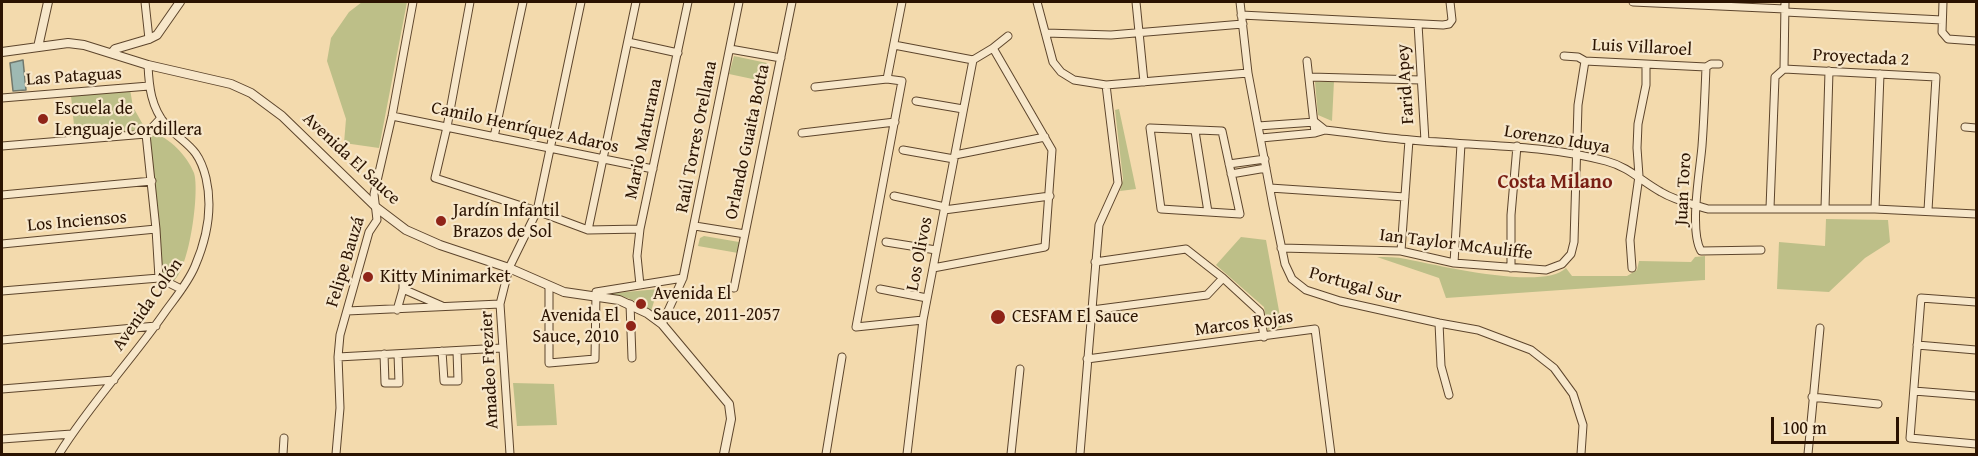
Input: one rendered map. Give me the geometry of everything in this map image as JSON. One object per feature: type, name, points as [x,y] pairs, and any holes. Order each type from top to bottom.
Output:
[{"type":"street","points":[[38,47],[48,2]]},
{"type":"street","points":[[145,2],[149,39]]},
{"type":"street","points":[[112,53],[115,49],[149,39],[157,34],[180,2]]},
{"type":"street","name":"Felipe Bauzá","points":[[336,454],[340,408],[338,357],[340,335],[369,232],[377,220],[374,194],[392,116],[413,2]]},
{"type":"street","points":[[470,2],[447,127],[435,178],[588,230],[640,229]]},
{"type":"street","points":[[495,137],[523,2]]},
{"type":"street","name":"Amadeo Frezier","points":[[510,454],[500,304],[509,268],[537,211],[581,2]]},
{"type":"street","points":[[588,230],[636,2]]},
{"type":"street","name":"Mario Maturana","points":[[640,285],[637,256],[640,229],[688,2]]},
{"type":"street","name":"Raúl Torres Orellana","points":[[662,324],[683,278],[739,2]]},
{"type":"street","name":"Orlando Guaita Botta","points":[[734,288],[792,2]]},
{"type":"street","points":[[887,79],[902,2]]},
{"type":"street","points":[[1037,2],[1051,57],[1061,72],[1074,80],[1106,85],[1248,73]]},
{"type":"street","points":[[1136,2],[1143,82]]},
{"type":"street","name":"Portugal Sur","points":[[1240,2],[1248,73],[1281,248],[1289,274],[1296,284],[1306,290],[1340,301],[1478,330],[1531,350],[1547,361],[1567,384],[1577,404],[1583,425],[1581,454]]},
{"type":"street","points":[[1241,15],[1434,25],[1449,24],[1452,20],[1450,2]]},
{"type":"street","points":[[1633,2],[1745,4],[1942,20]]},
{"type":"street","points":[[1943,2],[1942,32],[1946,38],[1977,40]]},
{"type":"street","points":[[1770,208],[1775,78],[1784,69],[1785,7]]},
{"type":"street","points":[[1046,33],[1111,35],[1243,24]]},
{"type":"street","name":"Farid Apey","points":[[1418,24],[1425,141]]},
{"type":"street","points":[[894,45],[973,60],[1008,36]]},
{"type":"street","points":[[628,42],[678,53]]},
{"type":"street","name":"Avenida El Sauce","points":[[2,52],[68,43],[84,45],[148,65],[231,84],[251,93],[282,116],[377,208],[401,226],[429,241],[509,268],[571,294],[630,304],[647,313],[662,324],[729,404],[732,414],[724,454]]},
{"type":"street","points":[[933,268],[1045,247],[1052,150],[993,48]]},
{"type":"street","points":[[730,49],[781,58]]},
{"type":"street","name":"Luis Villaroel","points":[[1564,56],[1578,57],[1586,61],[1646,65],[1706,67],[1719,64]]},
{"type":"street","name":"Los Olivos","points":[[907,454],[923,320],[973,60]]},
{"type":"street","points":[[1307,61],[1315,134]]},
{"type":"street","name":"Ian Taylor McAuliffe","points":[[1281,248],[1401,251],[1454,263],[1546,270],[1562,264],[1571,254],[1574,242],[1578,105],[1586,61]]},
{"type":"street","name":"Avenida Colón","points":[[59,454],[181,290],[195,267],[204,239],[209,216],[209,192],[204,171],[196,151],[161,118],[153,103],[148,65]]},
{"type":"street","points":[[1632,268],[1631,232],[1639,176],[1638,124],[1646,85],[1646,65]]},
{"type":"street","name":"Juan Toro","points":[[1706,67],[1697,206],[1697,243],[1701,251],[1761,250]]},
{"type":"street","name":"Proyectada 2","points":[[1784,69],[1936,77],[1928,210]]},
{"type":"street","points":[[1825,208],[1829,71]]},
{"type":"street","points":[[1875,208],[1880,74]]},
{"type":"street","points":[[1310,77],[1421,80]]},
{"type":"street","points":[[815,87],[887,79],[902,81],[856,327],[923,320]]},
{"type":"street","points":[[1080,454],[1099,225],[1118,183],[1106,85]]},
{"type":"street","name":"Las Pataguas","points":[[2,98],[149,86]]},
{"type":"street","points":[[916,101],[963,109]]},
{"type":"street","name":"Camilo Henríquez Adaros","points":[[392,116],[653,169]]},
{"type":"street","points":[[2,146],[146,134],[161,118]]},
{"type":"street","points":[[802,134],[895,122]]},
{"type":"street","points":[[1258,126],[1315,122],[1325,130]]},
{"type":"street","points":[[1150,128],[1222,131],[1229,164],[1240,214],[1161,209],[1150,128]]},
{"type":"street","points":[[1965,128],[1977,128]]},
{"type":"street","name":"Lorenzo Iduya","points":[[1261,138],[1315,134],[1325,130],[1409,140],[1517,146],[1578,155],[1609,162],[1639,176],[1664,194],[1708,209],[1875,208],[1977,214]]},
{"type":"street","points":[[1194,131],[1208,212]]},
{"type":"street","points":[[146,134],[159,278]]},
{"type":"street","points":[[903,150],[954,157],[1045,137]]},
{"type":"street","name":"Farid Apey","points":[[1401,251],[1409,140]]},
{"type":"street","points":[[1454,263],[1461,144]]},
{"type":"street","points":[[1511,268],[1517,146]]},
{"type":"street","points":[[1229,164],[1265,159]]},
{"type":"street","points":[[1231,174],[1266,168]]},
{"type":"street","points":[[2,195],[152,181]]},
{"type":"street","points":[[1270,188],[1404,197]]},
{"type":"street","points":[[894,196],[944,208],[1050,196]]},
{"type":"street","points":[[695,226],[745,234]]},
{"type":"street","name":"Los Inciensos","points":[[2,244],[156,229]]},
{"type":"street","points":[[886,242],[936,250]]},
{"type":"street","points":[[1095,262],[1186,249],[1223,278],[1260,312],[1264,337]]},
{"type":"street","points":[[397,310],[404,277]]},
{"type":"street","points":[[2,291],[159,278],[181,290]]},
{"type":"street","points":[[549,286],[549,363],[595,359],[596,292],[683,278]]},
{"type":"street","points":[[1092,310],[1207,295],[1223,278]]},
{"type":"street","points":[[403,289],[446,307]]},
{"type":"street","points":[[880,289],[927,298]]},
{"type":"street","points":[[1977,302],[1921,298],[1910,438],[1977,444]]},
{"type":"street","points":[[347,311],[500,304]]},
{"type":"street","points":[[630,304],[632,358]]},
{"type":"street","points":[[1439,323],[1441,366],[1449,394]]},
{"type":"street","points":[[2,340],[156,326]]},
{"type":"street","points":[[1808,454],[1820,328]]},
{"type":"street","name":"Marcos Rojas","points":[[1087,359],[1315,329],[1331,454]]},
{"type":"street","points":[[1917,345],[1977,350]]},
{"type":"street","points":[[338,357],[502,348]]},
{"type":"street","points":[[442,351],[444,381],[458,381],[457,351]]},
{"type":"street","points":[[384,354],[386,383],[399,383],[398,354]]},
{"type":"street","points":[[826,454],[842,357]]},
{"type":"street","points":[[1011,454],[1020,369]]},
{"type":"street","points":[[2,390],[114,380]]},
{"type":"street","points":[[1914,391],[1977,396]]},
{"type":"street","points":[[1812,397],[1878,404]]},
{"type":"street","points":[[2,439],[72,434]]},
{"type":"street","points":[[283,454],[284,438]]},
{"type":"green space","points":[[362,2],[407,2],[379,148],[344,143],[346,119],[327,61],[331,38],[349,12]]},
{"type":"green space","points":[[734,56],[767,63],[762,81],[729,74]]},
{"type":"green space","points":[[1334,81],[1332,121],[1318,115],[1315,82]]},
{"type":"green space","points":[[130,89],[133,107],[146,130],[75,135],[71,96]]},
{"type":"green space","points":[[1119,109],[1136,189],[1120,191],[1123,179],[1115,110]]},
{"type":"green space","points":[[152,131],[171,143],[182,154],[194,173],[195,197],[192,232],[183,265],[171,283],[162,277],[149,137]]},
{"type":"green space","points":[[1826,219],[1888,220],[1890,242],[1865,258],[1829,292],[1777,289],[1779,242],[1825,246]]},
{"type":"green space","points":[[704,236],[739,242],[738,253],[698,246],[700,238]]},
{"type":"green space","points":[[1241,237],[1266,240],[1282,327],[1268,330],[1264,307],[1216,265]]},
{"type":"green space","points":[[1705,256],[1705,280],[1446,298],[1439,278],[1377,257],[1402,258],[1464,271],[1514,277],[1536,277],[1554,274],[1566,268],[1572,276],[1627,276],[1637,270],[1639,261],[1691,262],[1695,257]]},
{"type":"green space","points":[[658,289],[651,311],[630,299],[605,294]]},
{"type":"green space","points":[[513,383],[554,384],[557,425],[517,426]]},
{"type":"water","points":[[23,60],[26,90],[13,91],[10,63]]},
{"type":"place","name":"Escuela de Lenguaje Cordillera","points":[[43,119]]},
{"type":"place","name":"Jardín Infantil Brazos de Sol","points":[[441,221]]},
{"type":"place","name":"Kitty Minimarket","points":[[368,277]]},
{"type":"place","name":"Avenida El Sauce, 2011-2057","points":[[641,304]]},
{"type":"place","name":"CESFAM El Sauce","points":[[998,317]]},
{"type":"place","name":"Avenida El Sauce, 2010","points":[[631,326]]},
{"type":"district","name":"Costa Milano","points":[[1555,183]]}]
